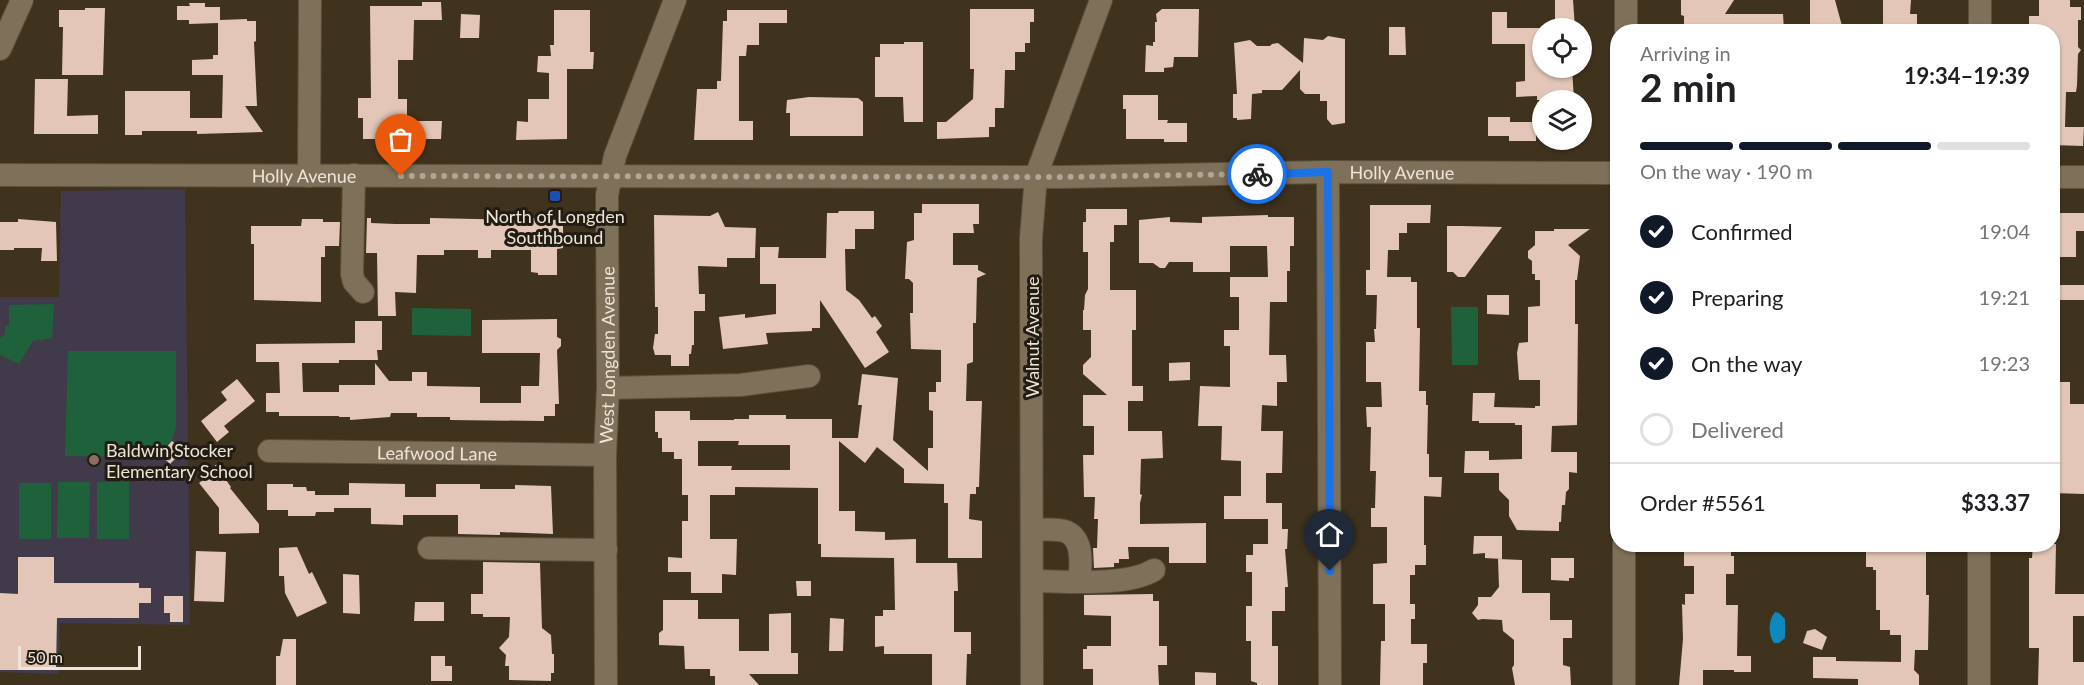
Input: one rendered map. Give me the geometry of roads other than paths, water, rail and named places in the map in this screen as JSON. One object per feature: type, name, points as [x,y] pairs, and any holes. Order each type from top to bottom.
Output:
[{"type":"street","points":[[0,50],[22,0]]},
{"type":"street","points":[[309,176],[310,0]]},
{"type":"street","name":"West Longden Avenue","points":[[606,685],[607,195],[615,156],[675,0]]},
{"type":"street","name":"Walnut Avenue","points":[[1032,685],[1031,238],[1036,176],[1101,0]]},
{"type":"street","points":[[1626,0],[1626,24]]},
{"type":"street","points":[[1980,0],[1980,24]]},
{"type":"street","points":[[1328,172],[1330,685]]},
{"type":"street","name":"Holly Avenue","points":[[0,175],[611,177],[1036,176],[1328,172],[1610,173]]},
{"type":"street","points":[[354,175],[352,274],[354,282],[363,292]]},
{"type":"street","points":[[2060,177],[2084,177]]},
{"type":"street","points":[[608,388],[741,385],[809,376]]},
{"type":"street","name":"Leafwood Lane","points":[[269,451],[605,455]]},
{"type":"street","points":[[1032,530],[1060,530],[1069,533],[1076,541],[1082,562],[1079,581]]},
{"type":"street","points":[[429,548],[606,550]]},
{"type":"street","points":[[1623,685],[1624,552]]},
{"type":"street","points":[[1979,685],[1980,552]]},
{"type":"street","points":[[1032,581],[1121,580],[1143,577],[1154,570]]},
{"type":"water","points":[[1775,612],[1785,619],[1785,638],[1779,643],[1774,643],[1770,632],[1771,619]]},
{"type":"place","name":"North of Longden Southbound","points":[[555,196]]},
{"type":"place","name":"Baldwin Stocker Elementary School","points":[[94,460]]}]
